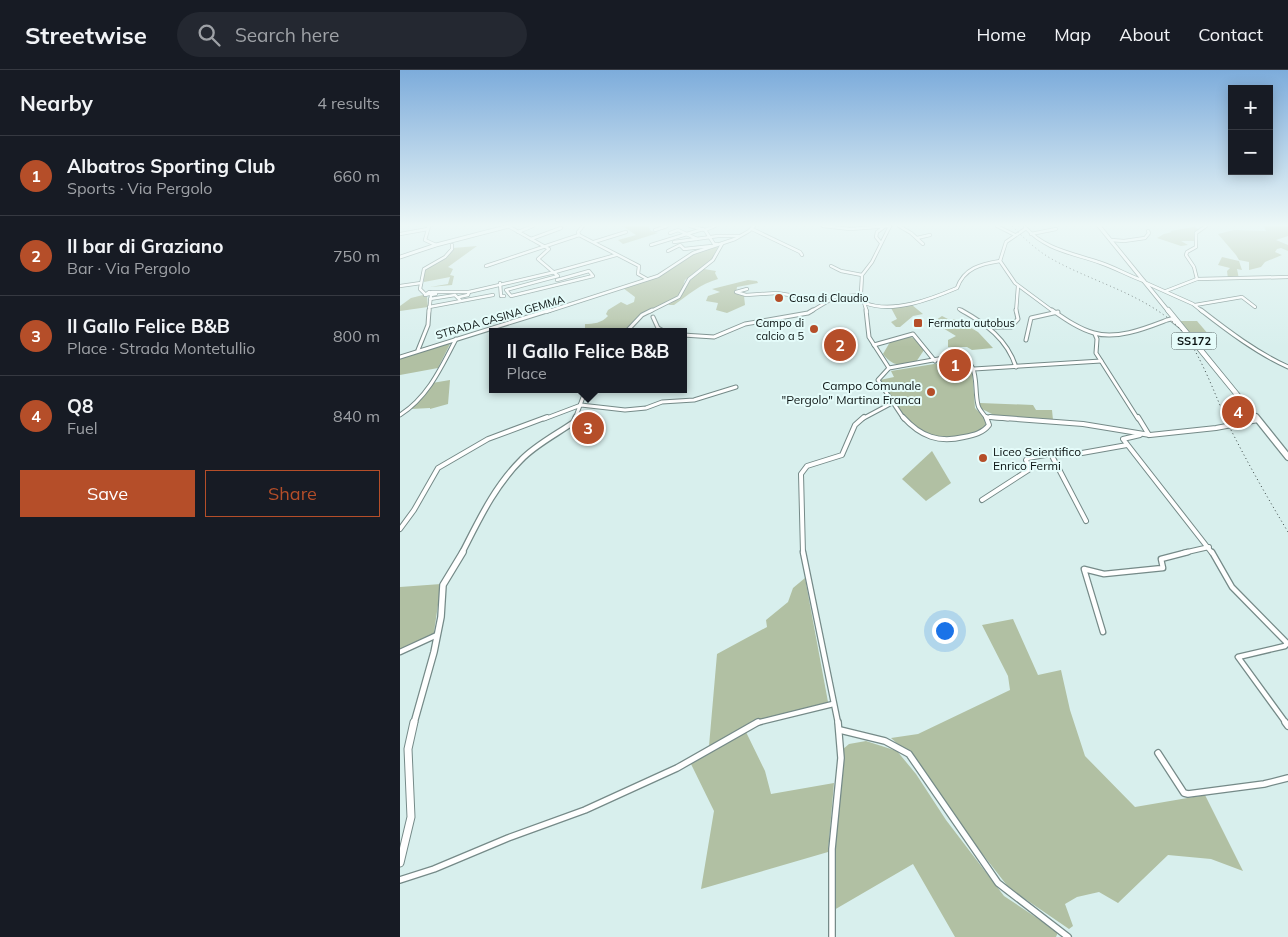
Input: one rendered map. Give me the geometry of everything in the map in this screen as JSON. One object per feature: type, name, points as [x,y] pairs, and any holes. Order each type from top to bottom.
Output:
[{"type":"main road","name":"SS172","points":[[1132,266],[1288,457]]},
{"type":"street","points":[[428,266],[424,269],[420,289],[430,299]]},
{"type":"street","points":[[548,266],[558,276],[557,280],[560,285],[593,276],[589,271],[557,280],[511,296],[506,290],[557,280]]},
{"type":"street","points":[[422,291],[431,293],[469,292],[575,266]]},
{"type":"street","points":[[639,266],[638,274],[647,279]]},
{"type":"street","name":"STRADA CASINA GEMMA","points":[[494,328],[564,308],[666,272],[673,266]]},
{"type":"street","points":[[630,328],[642,315],[679,298],[689,279],[705,266]]},
{"type":"street","points":[[831,266],[835,270],[849,271],[862,276]]},
{"type":"street","points":[[869,266],[862,276],[862,295],[867,314],[869,336],[889,368]]},
{"type":"street","points":[[863,302],[872,307],[913,304],[957,288],[958,280],[973,266]]},
{"type":"street","points":[[1003,266],[1018,286],[1095,334],[1118,333],[1169,319],[1183,328]]},
{"type":"street","points":[[1110,266],[1195,305],[1223,327],[1277,362],[1288,367]]},
{"type":"street","points":[[1194,266],[1197,279]]},
{"type":"street","points":[[1166,291],[1197,279],[1288,277]]},
{"type":"street","points":[[400,286],[421,283]]},
{"type":"street","points":[[500,283],[501,296],[504,296]]},
{"type":"street","points":[[989,327],[1011,327],[1016,324],[1018,319],[1015,306],[1018,286]]},
{"type":"street","points":[[747,289],[736,292],[746,295],[777,293],[827,301]]},
{"type":"street","points":[[459,299],[468,295],[469,292]]},
{"type":"street","points":[[426,295],[431,293]]},
{"type":"street","points":[[418,350],[428,325],[431,293]]},
{"type":"street","points":[[430,299],[455,295],[459,299]]},
{"type":"street","points":[[429,307],[459,299],[494,295]]},
{"type":"street","points":[[687,335],[714,337],[745,324],[808,312],[837,296],[862,295]]},
{"type":"street","points":[[1195,305],[1242,297],[1255,307]]},
{"type":"street","points":[[867,314],[868,309],[872,307]]},
{"type":"street","points":[[959,309],[989,327],[1012,353],[1016,367]]},
{"type":"street","points":[[1026,340],[1031,318],[1058,312]]},
{"type":"street","points":[[653,317],[658,328]]},
{"type":"street","name":"STRADA CASINA GEMMA","points":[[400,357],[489,330]]},
{"type":"street","points":[[874,345],[913,334],[935,361]]},
{"type":"street","points":[[1095,334],[1097,340],[1095,349],[1101,361],[1150,435]]},
{"type":"street","points":[[400,415],[409,410],[423,394],[456,339]]},
{"type":"street","points":[[955,356],[965,358],[974,369],[978,408],[986,417],[989,425],[983,431],[959,439],[941,440],[922,434],[911,426],[892,403],[878,380],[889,368],[935,361],[955,356]]},
{"type":"street","points":[[974,369],[1101,361]]},
{"type":"street","points":[[400,529],[414,510],[438,468],[488,438],[581,405],[625,410],[646,408],[662,402],[694,400],[736,387]]},
{"type":"street","points":[[400,862],[411,817],[408,749],[416,708],[434,652],[441,617],[443,585],[461,556],[488,501],[522,458],[574,422],[585,393]]},
{"type":"street","points":[[832,937],[832,849],[841,758],[840,730],[803,556],[800,474],[807,466],[842,455],[855,425],[864,417],[892,403]]},
{"type":"street","points":[[986,417],[1083,424],[1150,435],[1216,428],[1258,420]]},
{"type":"street","points":[[1140,434],[1123,438],[1209,547],[1232,586],[1288,644],[1238,657],[1288,726]]},
{"type":"street","points":[[982,500],[1030,469],[1026,460],[1028,458],[1051,454],[1086,452],[1127,445]]},
{"type":"street","points":[[1051,454],[1086,521]]},
{"type":"street","points":[[1103,632],[1084,570],[1104,574],[1163,568],[1161,559],[1209,547]]},
{"type":"street","points":[[400,652],[437,635]]},
{"type":"street","points":[[400,880],[434,870],[508,838],[585,810],[677,768],[758,722],[833,704]]},
{"type":"street","points":[[840,730],[881,740],[910,754],[998,883],[1068,937]]},
{"type":"street","points":[[1158,753],[1184,793],[1188,794],[1264,784],[1288,778]]},
{"type":"green space","points":[[431,266],[449,266],[453,269],[450,275],[454,276],[452,285],[430,287],[448,284],[450,277],[424,282],[424,271]]},
{"type":"green space","points":[[674,266],[702,266],[685,280],[681,293],[667,304],[642,313],[627,328],[585,328],[585,324],[603,320],[608,316],[606,314],[608,310],[621,302],[627,305],[634,302],[635,297],[623,288],[662,275]]},
{"type":"green space","points":[[1224,266],[1241,266],[1242,270],[1237,269],[1239,279],[1228,279],[1227,271],[1230,268]]},
{"type":"green space","points":[[1249,266],[1261,266],[1261,267],[1249,270]]},
{"type":"green space","points":[[704,269],[716,271],[718,279],[700,287],[674,305],[668,305],[681,296],[687,283]]},
{"type":"green space","points":[[748,280],[757,281],[758,283],[737,287],[736,293],[744,296],[745,305],[727,313],[716,310],[718,303],[706,301],[708,296],[720,292],[712,289]]},
{"type":"green space","points":[[423,295],[427,297],[428,307],[400,311],[400,306],[411,298]]},
{"type":"green space","points":[[912,305],[923,314],[913,316],[900,327],[896,327],[891,322],[897,319],[890,306]]},
{"type":"green space","points":[[942,316],[950,320],[956,319],[978,332],[993,348],[972,350],[967,347],[948,347],[948,340],[956,336],[933,322]]},
{"type":"green space","points":[[1179,321],[1197,321],[1209,335],[1191,336]]},
{"type":"green space","points":[[910,337],[915,338],[924,350],[916,362],[898,364],[890,361],[883,354],[890,342]]},
{"type":"green space","points":[[449,343],[438,368],[400,375],[400,358]]},
{"type":"green space","name":"Campo Comunale \"Pergolo\" Martina Franca","points":[[958,356],[969,369],[972,369],[975,408],[984,417],[986,425],[980,431],[966,436],[950,439],[936,438],[924,433],[913,425],[895,404],[880,380],[894,377],[891,371],[940,363]]},
{"type":"green space","points":[[450,380],[448,404],[430,409],[411,409],[432,383]]},
{"type":"green space","points":[[980,403],[1033,405],[1036,410],[1052,410],[1053,420],[994,415],[980,408]]},
{"type":"green space","points":[[932,451],[951,483],[926,501],[902,479]]},
{"type":"green space","points":[[805,578],[828,702],[825,705],[763,719],[709,746],[717,654],[767,627],[766,620],[788,602],[793,588]]},
{"type":"green space","points":[[441,584],[433,639],[400,653],[400,587]]},
{"type":"green space","points":[[1013,619],[1038,675],[1061,670],[1070,710],[1085,756],[1135,807],[1205,795],[1243,871],[1211,859],[1168,855],[1118,903],[1099,892],[1077,897],[1065,904],[1073,926],[1069,929],[1009,888],[952,815],[913,758],[891,738],[918,734],[1010,690],[1008,676],[982,625]]},
{"type":"green space","points":[[746,732],[765,771],[771,794],[834,783],[828,852],[701,889],[714,811],[691,764]]},
{"type":"green space","points":[[866,741],[897,751],[916,774],[946,820],[1004,896],[1058,932],[1056,937],[955,937],[913,864],[834,910],[833,820],[842,750],[849,744]]},
{"type":"railway","points":[[1066,266],[1145,303],[1160,312],[1183,332],[1198,357],[1243,453],[1288,532]]},
{"type":"place","name":"Casa di Claudio","points":[[779,298]]},
{"type":"place","name":"Fermata autobus","points":[[918,323]]},
{"type":"place","name":"Campo di calcio a 5","points":[[814,329]]},
{"type":"place","name":"Il bar di Graziano","points":[[840,345]]},
{"type":"place","name":"Albatros Sporting Club","points":[[955,365]]},
{"type":"place","name":"Campo Comunale \"Pergolo\" Martina Franca","points":[[931,392]]},
{"type":"place","name":"Q8","points":[[1238,412]]},
{"type":"place","name":"Il Gallo Felice B&B","points":[[588,428]]},
{"type":"place","name":"Liceo Scientifico Enrico Fermi","points":[[983,458]]}]
